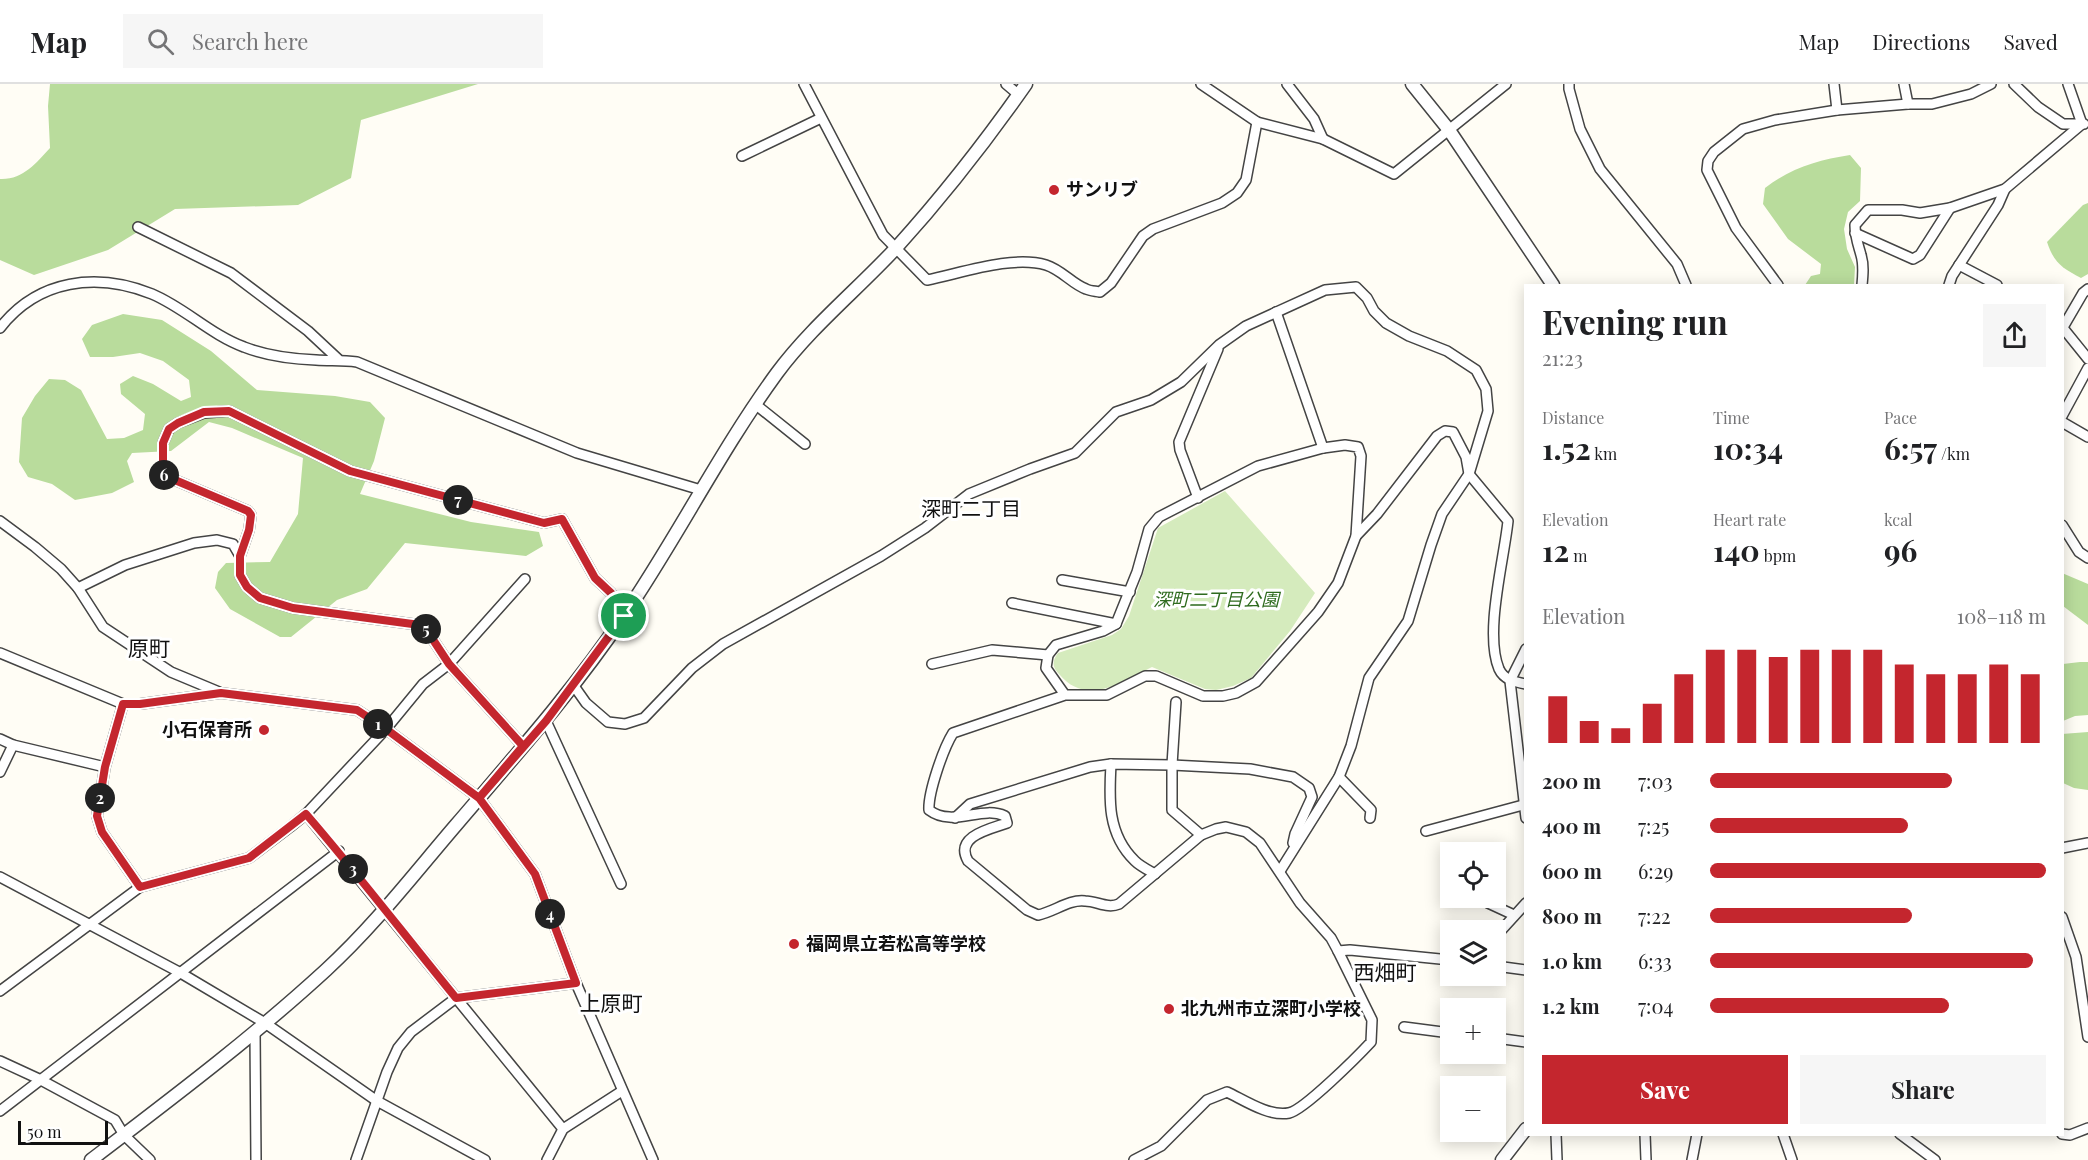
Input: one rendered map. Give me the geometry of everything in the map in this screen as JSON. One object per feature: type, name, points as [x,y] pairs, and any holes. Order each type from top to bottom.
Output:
[{"type":"street","points":[[804,84],[883,235],[927,280],[980,268],[1027,261],[1047,265],[1062,272],[1085,289],[1100,292],[1111,283],[1143,236],[1154,228],[1222,203],[1238,193],[1246,180],[1257,122]]},
{"type":"street","points":[[1006,84],[1018,95]]},
{"type":"street","points":[[91,1160],[260,1027],[328,969],[383,910],[574,686],[624,616],[754,404],[780,369],[804,341],[895,249],[963,169],[1026,84]]},
{"type":"street","points":[[1201,84],[1257,122],[1323,139],[1394,174],[1506,84]]},
{"type":"street","points":[[1287,84],[1314,119],[1323,139]]},
{"type":"street","points":[[1412,84],[1449,130],[1552,284]]},
{"type":"street","points":[[1569,84],[1580,129],[1600,169],[1677,264],[1686,284]]},
{"type":"street","points":[[1834,84],[1837,110]]},
{"type":"street","points":[[1904,84],[1908,104]]},
{"type":"street","points":[[1777,284],[1736,228],[1707,170],[1708,161],[1714,152],[1743,129],[1775,120],[1837,110],[1932,104],[1971,94],[1991,84]]},
{"type":"street","points":[[2014,84],[2038,107],[2063,124],[2085,124]]},
{"type":"street","points":[[2068,84],[2085,124]]},
{"type":"street","points":[[742,156],[821,118]]},
{"type":"street","points":[[1862,284],[1864,272],[1862,256],[1855,233],[1859,219],[1868,210],[1902,210],[1920,213],[1950,208],[2005,189],[2085,124]]},
{"type":"street","points":[[1950,284],[1959,265],[1998,205],[2005,189]]},
{"type":"street","points":[[1855,233],[1913,258],[1920,255],[1950,208]]},
{"type":"street","points":[[138,227],[231,273],[308,331],[338,359]]},
{"type":"street","points":[[1959,265],[1995,284]]},
{"type":"street","points":[[0,328],[13,311],[39,294],[57,286],[88,281],[117,283],[154,295],[242,346],[280,357],[357,362],[577,453],[701,490]]},
{"type":"street","points":[[574,686],[586,703],[608,722],[625,724],[644,718],[692,668],[723,644],[881,556],[925,528],[969,494],[1076,453],[1116,412],[1151,400],[1180,382],[1220,345],[1246,326],[1326,290],[1356,287],[1386,323],[1409,336],[1447,351],[1476,370],[1486,389],[1488,411],[1469,474],[1442,514],[1408,621],[1369,678],[1352,746],[1339,777],[1280,871]]},
{"type":"street","points":[[2064,326],[2083,293],[2088,289]]},
{"type":"street","points":[[1276,312],[1323,448]]},
{"type":"street","points":[[2064,329],[2088,359]]},
{"type":"street","points":[[1198,498],[1179,442],[1220,345]]},
{"type":"street","points":[[2064,412],[2088,368]]},
{"type":"street","points":[[754,404],[805,444]]},
{"type":"street","points":[[523,746],[449,664],[426,629],[420,625],[293,608],[260,598],[247,587],[240,575],[240,556],[249,530],[251,515],[248,511],[163,475],[163,443],[169,429],[204,412],[229,411],[350,471],[544,523],[562,519],[595,578],[611,593],[624,616]]},
{"type":"street","points":[[2064,423],[2088,436]]},
{"type":"street","points":[[1356,536],[1377,514],[1437,436],[1445,431],[1453,432],[1466,457],[1469,474],[1508,521],[1505,552],[1494,609],[1494,643],[1499,670],[1510,681],[1524,684]]},
{"type":"street","points":[[1065,695],[1046,668],[1048,655],[1056,645],[1103,631],[1116,624],[1130,592],[1149,529],[1159,517],[1258,466],[1323,448],[1345,445],[1358,447],[1360,456],[1356,536],[1338,583],[1318,612],[1256,682],[1236,693],[1223,696],[1203,696],[1156,676],[1146,676],[1107,695],[1065,695],[953,733],[946,744],[928,800],[929,810],[945,818],[997,813],[1005,816],[1007,823],[972,835],[965,846],[964,854],[968,861],[993,882],[1027,910],[1038,915],[1071,902],[1084,900],[1112,907],[1119,904],[1201,835],[1226,827],[1246,832],[1260,843],[1300,903],[1331,939],[1338,951],[1372,1020],[1371,1042],[1349,1065],[1289,1113],[1270,1112],[1227,1092],[1207,1100],[1161,1146],[1134,1160]]},
{"type":"street","points":[[0,521],[44,555],[78,588],[103,627],[171,672],[221,693]]},
{"type":"street","points":[[2064,528],[2079,552],[2088,558]]},
{"type":"street","points":[[78,588],[125,566],[194,543],[217,540],[233,544],[240,556]]},
{"type":"street","points":[[0,991],[140,887],[249,858],[306,814],[386,729],[423,684],[449,664],[525,579]]},
{"type":"street","points":[[1062,580],[1130,592]]},
{"type":"street","points":[[1012,603],[1116,624]]},
{"type":"street","points":[[932,664],[992,650],[1048,655]]},
{"type":"street","points":[[0,653],[123,704],[140,704],[221,693],[357,710],[479,798],[535,874],[576,983],[653,1160]]},
{"type":"street","points":[[1524,653],[1510,681],[1524,809]]},
{"type":"street","points":[[1176,702],[1172,810],[1201,835]]},
{"type":"street","points":[[123,704],[105,767],[97,816],[102,832],[140,887]]},
{"type":"street","points":[[546,721],[621,885]]},
{"type":"street","points":[[0,739],[13,745],[105,767]]},
{"type":"street","points":[[0,772],[13,745]]},
{"type":"street","points":[[955,818],[970,804],[1090,767],[1111,764],[1251,769],[1293,777],[1309,788],[1312,797],[1295,834],[1292,850]]},
{"type":"street","points":[[1111,764],[1109,804],[1119,840],[1135,861],[1155,874]]},
{"type":"street","points":[[1339,777],[1371,810],[1370,818]]},
{"type":"street","points":[[1426,831],[1523,805]]},
{"type":"street","points":[[306,814],[339,851],[383,910],[563,1129]]},
{"type":"street","points":[[2064,848],[2088,843]]},
{"type":"street","points":[[0,1111],[339,851]]},
{"type":"street","points":[[0,877],[179,972],[260,1027],[377,1101],[485,1160]]},
{"type":"street","points":[[1506,924],[1524,905]]},
{"type":"street","points":[[1499,908],[1514,915]]},
{"type":"street","points":[[2064,923],[2076,957],[2088,1037]]},
{"type":"street","points":[[1338,951],[1350,950],[1440,959]]},
{"type":"street","points":[[1506,967],[1524,970]]},
{"type":"street","points":[[356,1160],[387,1072],[399,1048],[411,1032],[456,998],[576,983]]},
{"type":"street","points":[[256,1160],[260,1027]]},
{"type":"street","points":[[1404,1027],[1440,1032]]},
{"type":"street","points":[[1506,1039],[1524,1042]]},
{"type":"street","points":[[0,1061],[115,1120],[124,1134],[150,1160]]},
{"type":"street","points":[[547,1160],[563,1129],[622,1091]]},
{"type":"street","points":[[2064,1134],[2088,1128]]},
{"type":"street","points":[[1502,1160],[1524,1132]]},
{"type":"street","points":[[1556,1136],[1557,1160]]},
{"type":"street","points":[[1644,1136],[1646,1160]]},
{"type":"street","points":[[1692,1160],[1697,1136]]},
{"type":"street","points":[[1785,1136],[1792,1160]]},
{"type":"street","points":[[1903,1136],[1935,1160]]},
{"type":"green space","points":[[50,84],[478,84],[361,120],[351,178],[298,205],[175,209],[108,250],[34,275],[0,260],[0,179],[22,174],[50,148],[48,106]]},
{"type":"green space","points":[[1850,155],[1861,168],[1860,201],[1848,212],[1844,229],[1847,249],[1855,267],[1854,284],[1806,284],[1811,276],[1820,274],[1821,264],[1788,239],[1763,204],[1765,188],[1785,175],[1827,159]]},
{"type":"green space","points":[[2088,203],[2088,274],[2081,278],[2059,264],[2047,242],[2083,205]]},
{"type":"green space","points":[[123,314],[162,320],[211,351],[257,390],[335,396],[370,402],[385,418],[374,461],[360,494],[471,522],[539,532],[543,546],[526,556],[405,543],[367,589],[337,600],[291,637],[280,637],[230,609],[215,588],[218,572],[226,563],[270,562],[298,514],[303,458],[232,428],[209,422],[171,451],[132,453],[127,461],[134,482],[112,493],[75,500],[52,484],[28,477],[19,462],[22,418],[35,396],[49,379],[65,380],[81,390],[107,439],[124,438],[143,430],[145,414],[121,394],[120,384],[133,376],[153,384],[181,401],[191,397],[189,380],[163,361],[140,353],[113,357],[90,357],[82,339],[92,325]]},
{"type":"green space","name":"深町二丁目公園","points":[[1225,491],[1315,593],[1290,631],[1251,678],[1233,686],[1216,690],[1205,689],[1152,667],[1105,689],[1081,689],[1070,684],[1055,669],[1056,656],[1058,653],[1112,635],[1121,629],[1129,616],[1158,528]]},
{"type":"green space","points":[[2064,574],[2088,584],[2088,625],[2064,607]]},
{"type":"green space","points":[[2088,662],[2088,715],[2075,716],[2064,721],[2064,664]]},
{"type":"green space","points":[[2088,732],[2088,790],[2064,783],[2064,734]]},
{"type":"place","name":"サンリブ","points":[[1054,190]]},
{"type":"place","name":"小石保育所","points":[[264,730]]},
{"type":"place","name":"福岡県立若松高等学校","points":[[794,944]]},
{"type":"place","name":"北九州市立深町小学校","points":[[1169,1009]]},
{"type":"district","name":"深町二丁目","points":[[971,509]]},
{"type":"district","name":"原町","points":[[149,649]]},
{"type":"district","name":"西畑町","points":[[1385,973]]},
{"type":"district","name":"上原町","points":[[611,1004]]},
{"type":"route","points":[[624,616],[574,686],[546,721],[479,798],[357,710],[221,693],[140,704],[123,704],[105,767],[97,816],[102,832],[140,887],[249,858],[306,814],[339,851],[383,910],[456,998],[576,983],[535,874],[479,798],[523,746],[449,664],[426,629],[420,625],[293,608],[260,598],[247,587],[240,575],[240,556],[249,530],[251,515],[248,511],[163,475],[163,443],[169,429],[204,412],[229,411],[350,471],[544,523],[562,519],[595,578],[611,593],[624,616]]}]
